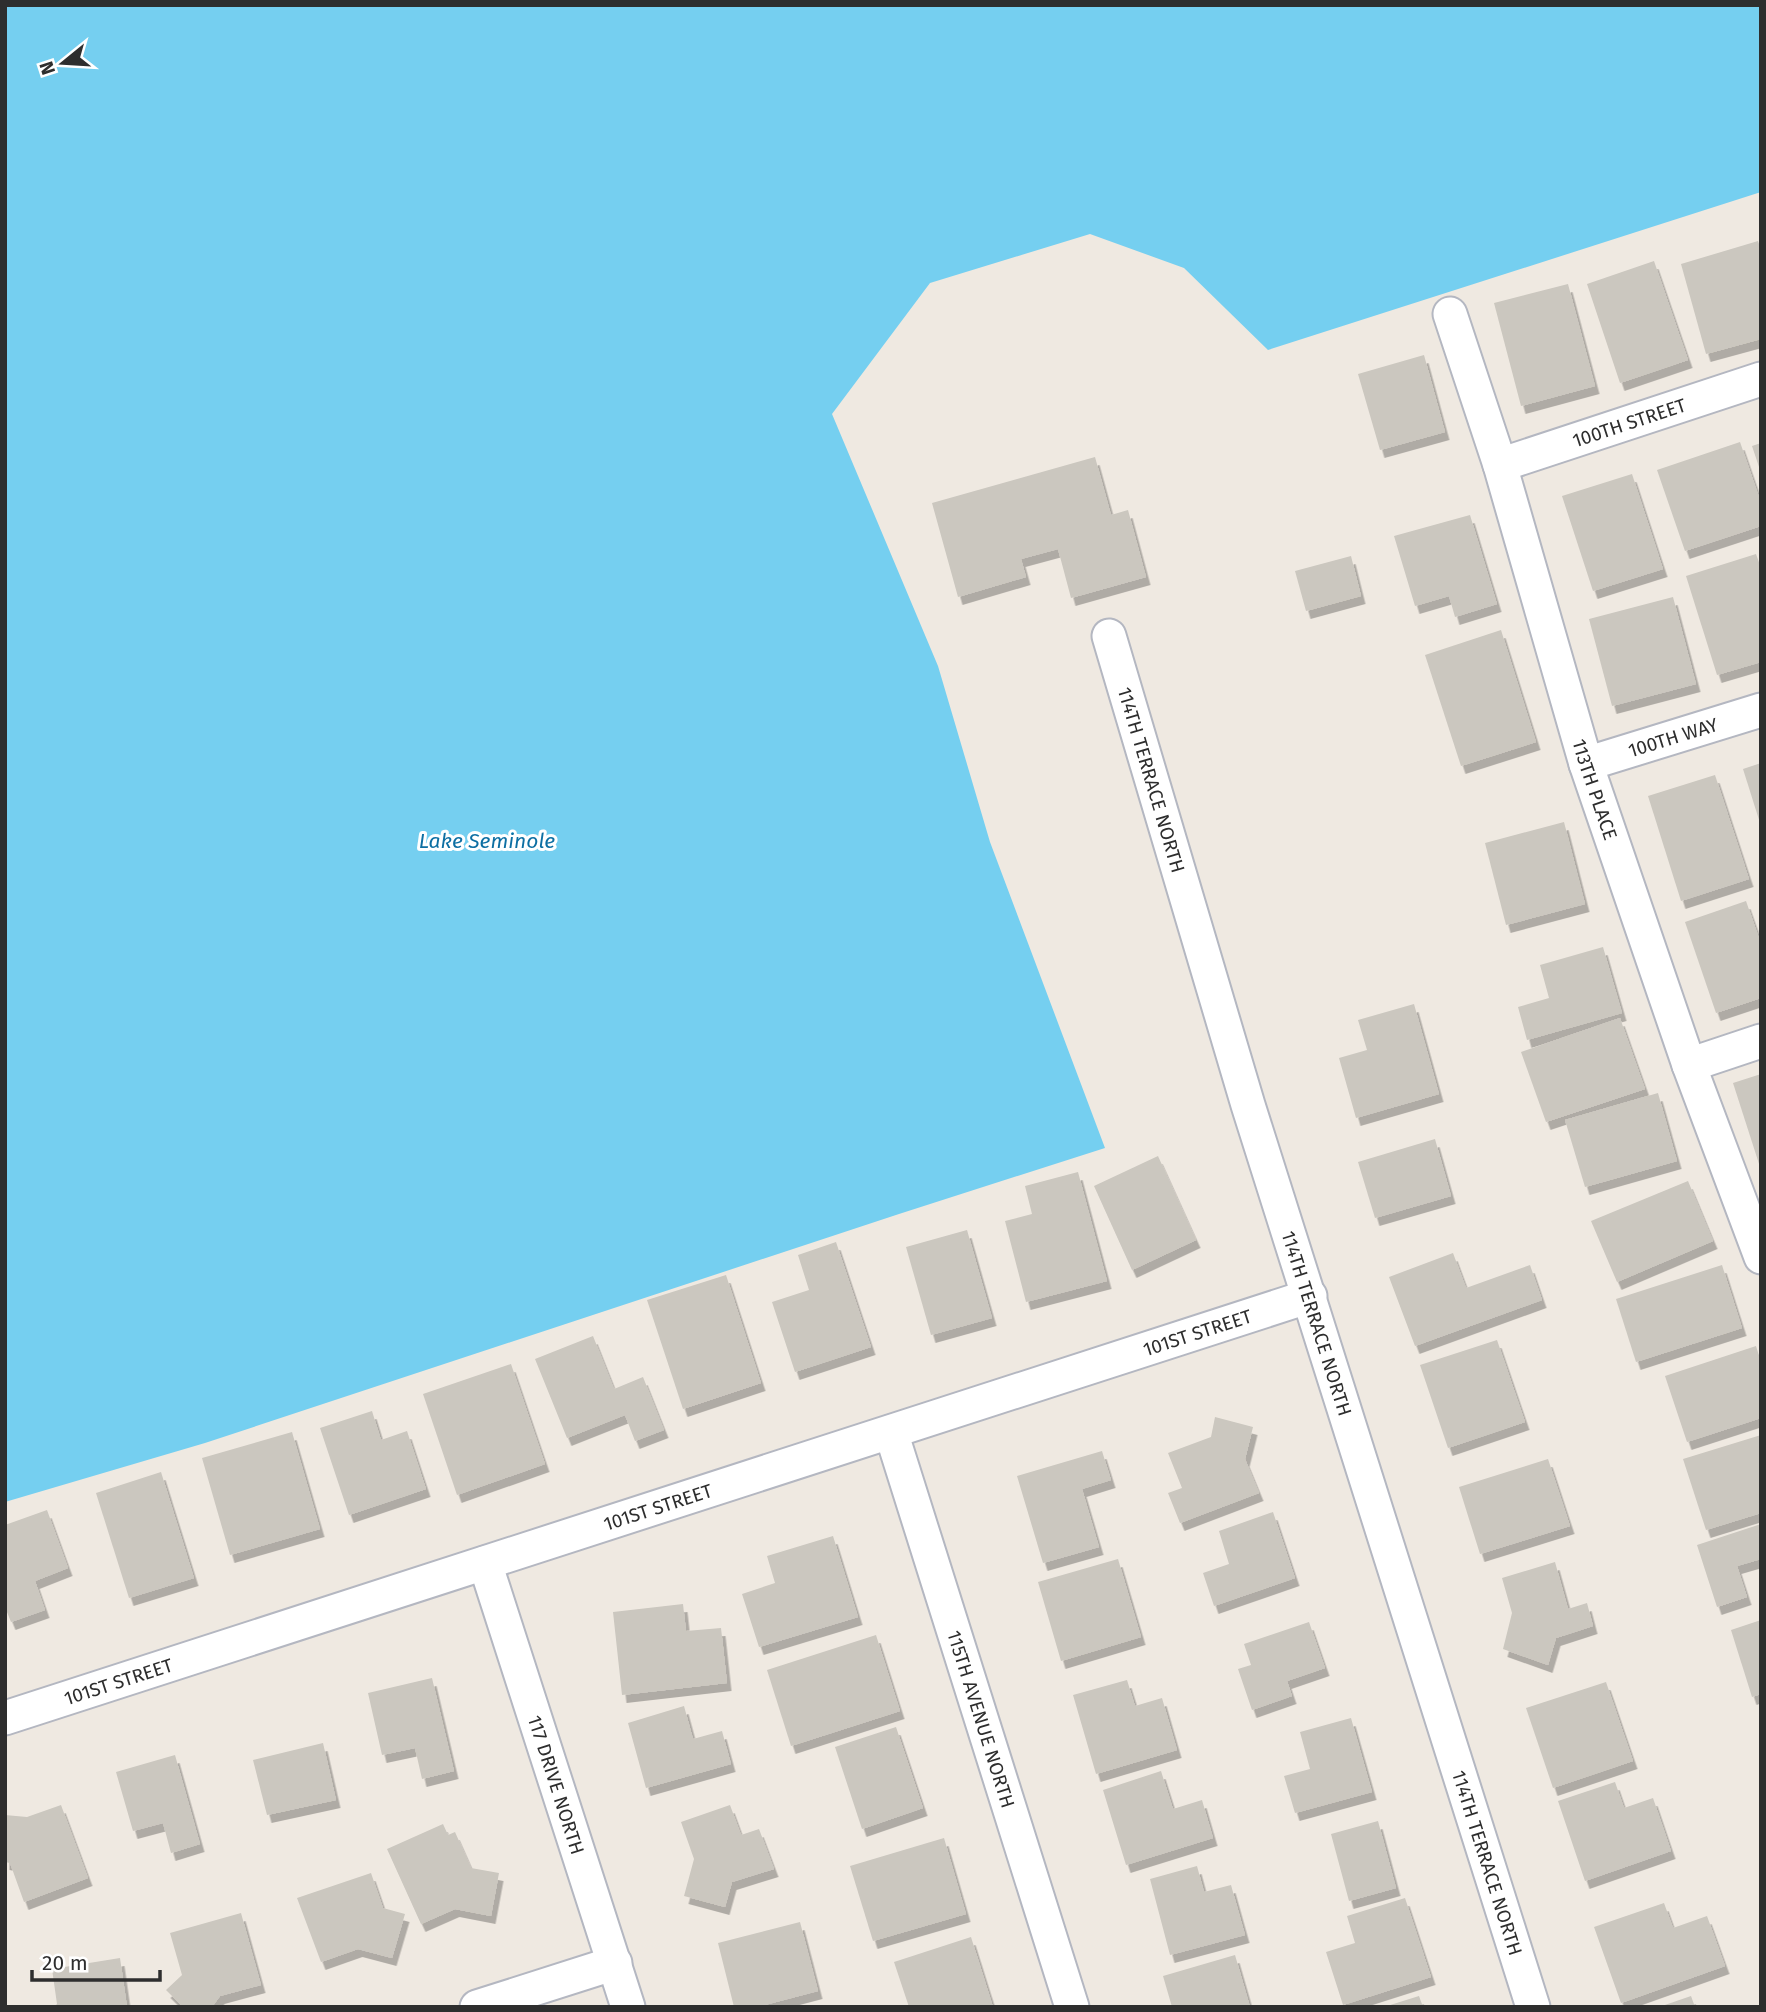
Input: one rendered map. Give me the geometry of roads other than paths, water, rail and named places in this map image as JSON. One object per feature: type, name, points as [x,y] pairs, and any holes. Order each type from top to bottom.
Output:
[{"type":"street","name":"113TH PLACE","points":[[1450,314],[1500,465],[1586,764],[1689,1065],[1761,1257]]},
{"type":"street","name":"100TH STREET","points":[[1500,465],[1761,379]]},
{"type":"street","name":"114TH TERRACE NORTH","points":[[1109,636],[1248,1105],[1533,2007]]},
{"type":"street","name":"100TH WAY","points":[[1586,764],[1761,710]]},
{"type":"street","points":[[1689,1065],[1761,1041]]},
{"type":"street","name":"101ST STREET","points":[[5,1718],[1310,1296]]},
{"type":"street","name":"115TH AVENUE NORTH","points":[[891,1432],[1072,2007]]},
{"type":"street","name":"117 DRIVE NORTH","points":[[485,1563],[628,2007]]},
{"type":"street","points":[[477,2007],[615,1964]]},
{"type":"water","name":"Lake Seminole","points":[[5,5],[1761,5],[1761,192],[1268,350],[1184,268],[1090,234],[930,283],[832,414],[938,666],[990,842],[1105,1148],[205,1443],[5,1502]]}]
